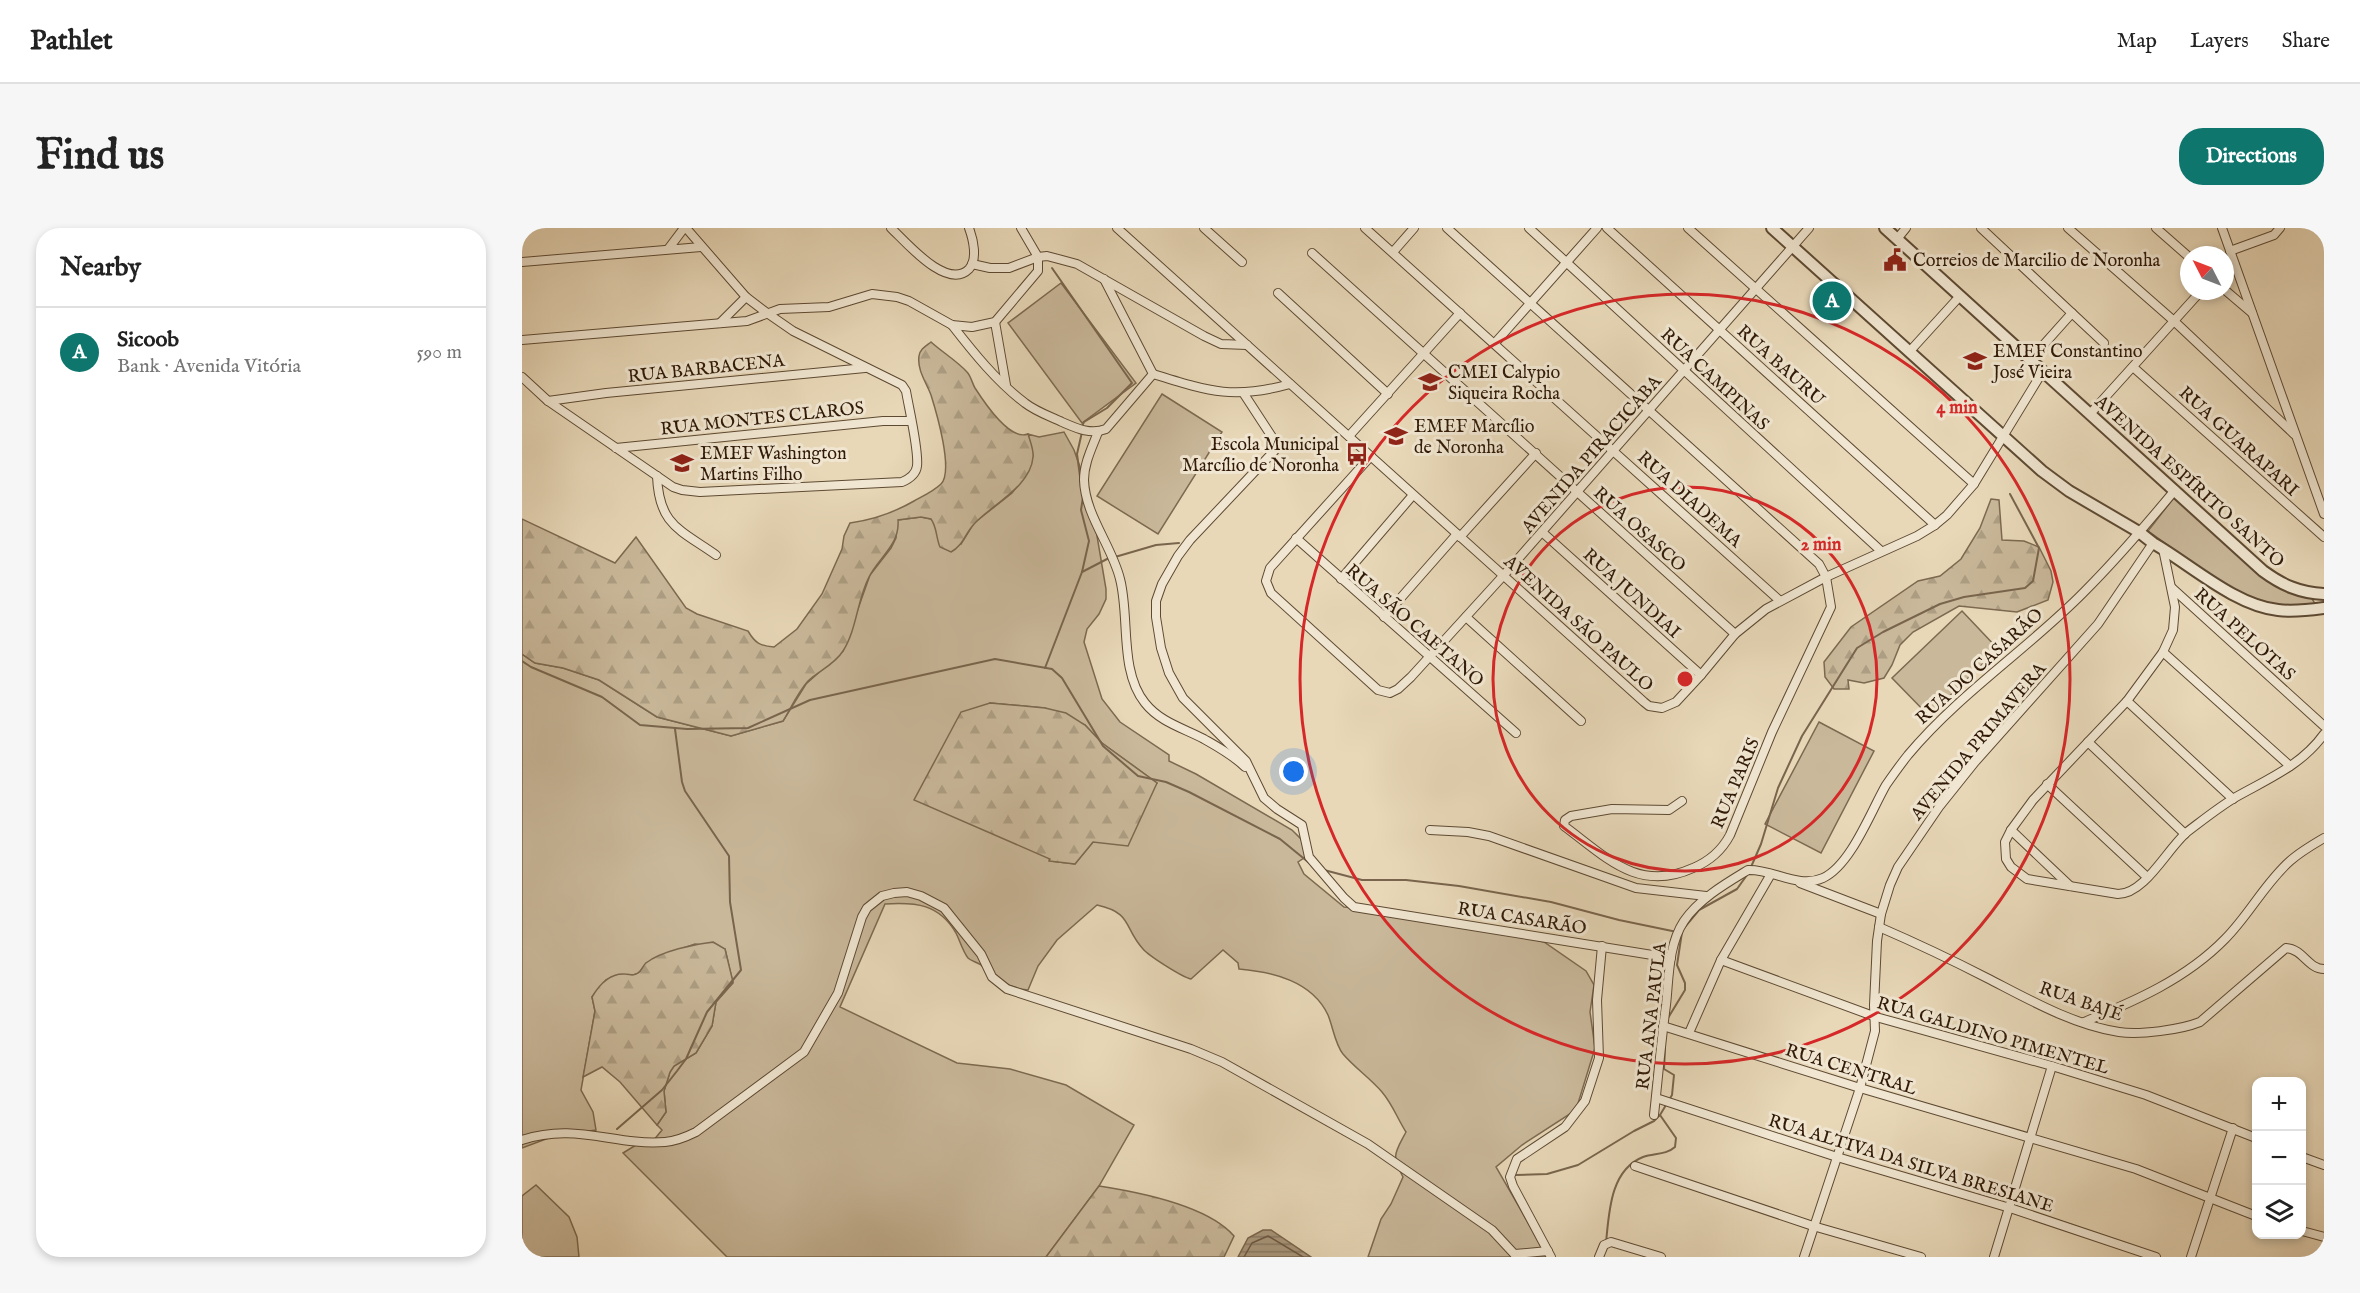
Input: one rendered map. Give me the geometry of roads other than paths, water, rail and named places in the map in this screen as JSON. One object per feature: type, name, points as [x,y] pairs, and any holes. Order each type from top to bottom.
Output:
[{"type":"street","points":[[522,376],[548,401],[616,448],[673,487],[691,492],[902,482],[912,476],[918,466],[906,391],[902,385],[793,331],[767,313],[746,297],[685,228],[669,248]]},
{"type":"street","points":[[891,228],[939,270],[954,275],[969,269],[972,264],[974,246],[969,228]]},
{"type":"street","points":[[952,325],[972,327],[995,322],[1035,276],[1039,266],[1038,256],[1021,228]]},
{"type":"street","name":"AVENIDA SÃO PAULO","points":[[1117,228],[1649,706],[1662,708],[1676,702],[1735,634],[1779,600],[1826,576],[1917,536],[1947,515],[1974,484],[2043,371]]},
{"type":"street","points":[[1204,228],[1242,262]]},
{"type":"street","name":"RUA DIADEMA","points":[[1365,228],[1779,600]]},
{"type":"street","points":[[1393,252],[1414,228]]},
{"type":"street","points":[[1447,228],[1819,564],[1826,576]]},
{"type":"street","name":"RUA CAMPINAS","points":[[1529,228],[1881,551]]},
{"type":"street","points":[[1495,343],[1597,228]]},
{"type":"street","name":"RUA BAURU","points":[[1607,228],[1935,525]]},
{"type":"street","points":[[1688,228],[1974,484]]},
{"type":"street","points":[[1772,228],[2042,471],[2069,491],[2139,532],[2221,586],[2260,606],[2294,611],[2322,609],[2323,594]]},
{"type":"street","name":"AVENIDA PIRACICABA","points":[[1371,456],[1270,568],[1267,574],[1267,587],[1378,690],[1390,693],[1398,689],[1430,657],[1503,576],[1809,228]]},
{"type":"street","name":"AVENIDA ESPÍRITO SANTO","points":[[1885,228],[2276,581],[2298,590],[2323,594]]},
{"type":"street","points":[[1897,239],[1906,228]]},
{"type":"street","points":[[1981,228],[2104,343]]},
{"type":"street","points":[[2068,228],[2174,321],[2295,434]]},
{"type":"street","points":[[2156,228],[2180,249]]},
{"type":"street","points":[[2222,228],[2228,246]]},
{"type":"street","points":[[2234,253],[2274,235],[2280,228]]},
{"type":"street","points":[[522,262],[701,247]]},
{"type":"street","name":"RUA OSASCO","points":[[1312,253],[1735,634]]},
{"type":"street","points":[[972,264],[990,268],[1009,268],[1038,256],[1058,258],[1077,264],[1221,344],[1247,345]]},
{"type":"street","points":[[2234,262],[2324,514]]},
{"type":"street","points":[[1104,279],[1153,374],[1199,388],[1244,394],[1290,384]]},
{"type":"street","points":[[1278,293],[1388,394]]},
{"type":"street","points":[[522,340],[747,321],[790,307],[829,307],[860,296],[885,294],[909,301],[952,325],[1006,386],[1026,404],[1075,428],[1098,432]]},
{"type":"street","points":[[1910,351],[1960,296]]},
{"type":"street","points":[[720,323],[746,297]]},
{"type":"street","points":[[2234,298],[2253,314]]},
{"type":"street","points":[[2090,414],[2193,300]]},
{"type":"street","points":[[1349,436],[1460,313]]},
{"type":"street","points":[[2030,360],[2072,313]]},
{"type":"street","points":[[995,322],[1006,386]]},
{"type":"street","name":"RUA GUARAPARI","points":[[2133,367],[2324,537]]},
{"type":"street","name":"RUA BARBACENA","points":[[548,401],[606,393],[867,368]]},
{"type":"street","points":[[1153,374],[1113,422],[1098,432],[1086,462],[1084,482],[1095,521],[1120,577],[1125,607],[1126,640],[1133,677],[1140,695],[1160,717],[1203,738],[1235,758],[1251,772]]},
{"type":"street","points":[[1244,394],[1277,448],[1190,540],[1178,556],[1162,584],[1156,601],[1156,617],[1161,648],[1169,673],[1183,698],[1246,761],[1251,772]]},
{"type":"street","name":"RUA MONTES CLAROS","points":[[616,448],[872,422],[911,421]]},
{"type":"street","points":[[1384,617],[1536,453]]},
{"type":"street","points":[[657,476],[658,496],[667,517],[675,526],[716,555]]},
{"type":"street","name":"RUA DO CASARÃO","points":[[1771,874],[1796,881],[1823,878],[1836,868],[1852,847],[1896,770],[1927,733],[2084,592],[2175,490]]},
{"type":"street","points":[[1341,579],[1413,495]]},
{"type":"street","name":"RUA JUNDIAI","points":[[1542,532],[1701,675]]},
{"type":"street","name":"RUA SÃO CAETANO","points":[[1296,538],[1516,733]]},
{"type":"street","name":"AVENIDA PRIMAVERA","points":[[1804,1257],[1860,1088],[1875,1031],[1874,1005],[1879,927],[1890,885],[1898,867],[1939,807],[1975,762],[2093,630],[2153,543]]},
{"type":"street","points":[[2163,549],[2175,607],[2173,630],[2163,652],[2127,700],[2022,813],[2005,842],[2005,851],[2011,867],[2027,879],[2125,894],[2137,888],[2185,834],[2233,799],[2290,766],[2313,749],[2324,734]]},
{"type":"street","name":"RUA PARIS","points":[[1682,801],[1669,810],[1612,809],[1571,816],[1565,819],[1564,826],[1609,860],[1651,878],[1669,877],[1685,872],[1714,856],[1731,835],[1772,732],[1831,607],[1826,576]]},
{"type":"street","name":"RUA PELOTAS","points":[[2172,588],[2324,726]]},
{"type":"street","points":[[1466,617],[1581,721]]},
{"type":"street","points":[[2163,652],[2290,766]]},
{"type":"street","points":[[2127,700],[2233,799]]},
{"type":"street","points":[[2088,742],[2185,834]]},
{"type":"street","name":"RUA CASARÃO","points":[[1251,772],[1264,798],[1302,825],[1309,857],[1344,898],[1354,906],[1671,958]]},
{"type":"street","points":[[2048,784],[2147,877]]},
{"type":"street","points":[[1430,830],[1468,832],[1489,836],[1636,888],[1706,896]]},
{"type":"street","points":[[2011,830],[2071,887]]},
{"type":"street","points":[[2083,1022],[2134,1001],[2185,972],[2223,941],[2291,860],[2324,838]]},
{"type":"street","name":"RUA ANA PAULA","points":[[1654,1115],[1671,958],[1679,931],[1691,912],[1706,896],[1717,892],[1748,870],[1771,874]]},
{"type":"street","points":[[1689,1033],[1721,960],[1771,874]]},
{"type":"street","points":[[1796,881],[1881,914]]},
{"type":"street","points":[[522,1140],[546,1134],[570,1132],[625,1140],[664,1142],[678,1140],[696,1132],[804,1052],[838,993],[862,917],[873,902],[888,894],[907,892],[921,896],[944,908],[981,954],[992,977],[1006,989],[1191,1049],[1222,1062],[1368,1144],[1492,1230],[1516,1255],[1549,1254],[1510,1177],[1517,1159],[1564,1127],[1585,1101],[1599,1058],[1597,1000],[1602,946]]},
{"type":"street","name":"RUA BAJÉ","points":[[1879,927],[1928,948],[2028,999],[2083,1022],[2128,1033],[2193,1025],[2207,1016],[2286,948],[2301,954],[2313,966],[2324,969]]},
{"type":"street","name":"RUA GALDINO PIMENTEL","points":[[1721,960],[1876,1017],[2146,1095],[2252,1136]]},
{"type":"street","name":"RUA CENTRAL","points":[[1663,1026],[1860,1088],[2136,1169],[2252,1213]]},
{"type":"street","points":[[1994,1257],[2052,1066]]},
{"type":"street","name":"RUA ALTIVA DA SILVA BRESIANE","points":[[1656,1098],[1837,1157],[2010,1208],[2156,1257]]},
{"type":"street","points":[[2191,1257],[2233,1128]]},
{"type":"street","points":[[2306,1159],[2324,1165]]},
{"type":"street","points":[[1635,1166],[1814,1226],[1921,1257]]},
{"type":"street","points":[[2306,1232],[2324,1237]]},
{"type":"street","points":[[1599,1257],[1602,1248],[1607,1243],[1615,1243],[1661,1257]]},
{"type":"water","points":[[1263,1230],[1271,1230],[1311,1257],[1238,1257],[1248,1238]]},
{"type":"waterway","points":[[1052,268],[1132,383],[1107,408],[1084,422],[1082,426]]},
{"type":"waterway","points":[[1082,432],[1077,454],[1082,491]]},
{"type":"waterway","points":[[1751,867],[1761,844],[1778,788],[1802,736],[1857,648],[1883,632],[1940,604],[1964,597],[2025,588],[2033,581],[2039,548],[2010,494]]},
{"type":"waterway","points":[[1045,668],[1082,572],[1089,541],[1081,510],[1083,497]]},
{"type":"waterway","points":[[1115,557],[1156,545],[1179,543]]},
{"type":"waterway","points":[[1082,572],[1109,558]]},
{"type":"waterway","points":[[522,661],[602,697],[640,725],[687,729],[748,728],[810,700],[995,659],[1052,669],[1062,678],[1103,746],[1138,776],[1166,782],[1189,792],[1280,839],[1313,866]]},
{"type":"waterway","points":[[617,1129],[662,1090],[677,1071],[686,1059],[707,1012],[741,970],[730,902],[729,856],[685,791],[675,729]]},
{"type":"waterway","points":[[1324,870],[1362,880],[1406,880],[1459,886],[1551,902],[1677,932]]},
{"type":"waterway","points":[[1684,928],[1699,910],[1737,889],[1747,875]]},
{"type":"waterway","points":[[1668,1018],[1685,990],[1685,983],[1677,965],[1682,932]]},
{"type":"waterway","points":[[1516,1175],[1547,1174],[1578,1165],[1654,1121],[1672,1095],[1674,1075],[1664,1069],[1665,1048]]},
{"type":"waterway","points":[[1606,1243],[1613,1194],[1624,1172],[1632,1163],[1643,1157],[1664,1153],[1675,1147],[1676,1138],[1660,1115]]},
{"type":"place","name":"Correios de Marcilio de Noronha","points":[[1895,260]]},
{"type":"place","name":"Sicoob","points":[[1832,301]]},
{"type":"place","name":"EMEF Constantino José Vieira","points":[[1975,361]]},
{"type":"place","name":"CMEI Calypio Siqueira Rocha","points":[[1430,382]]},
{"type":"place","name":"EMEF Marcílio de Noronha","points":[[1396,436]]},
{"type":"place","name":"Escola Municipal Marcílio de Noronha","points":[[1357,454]]},
{"type":"place","name":"EMEF Washington Martins Filho","points":[[682,463]]}]
